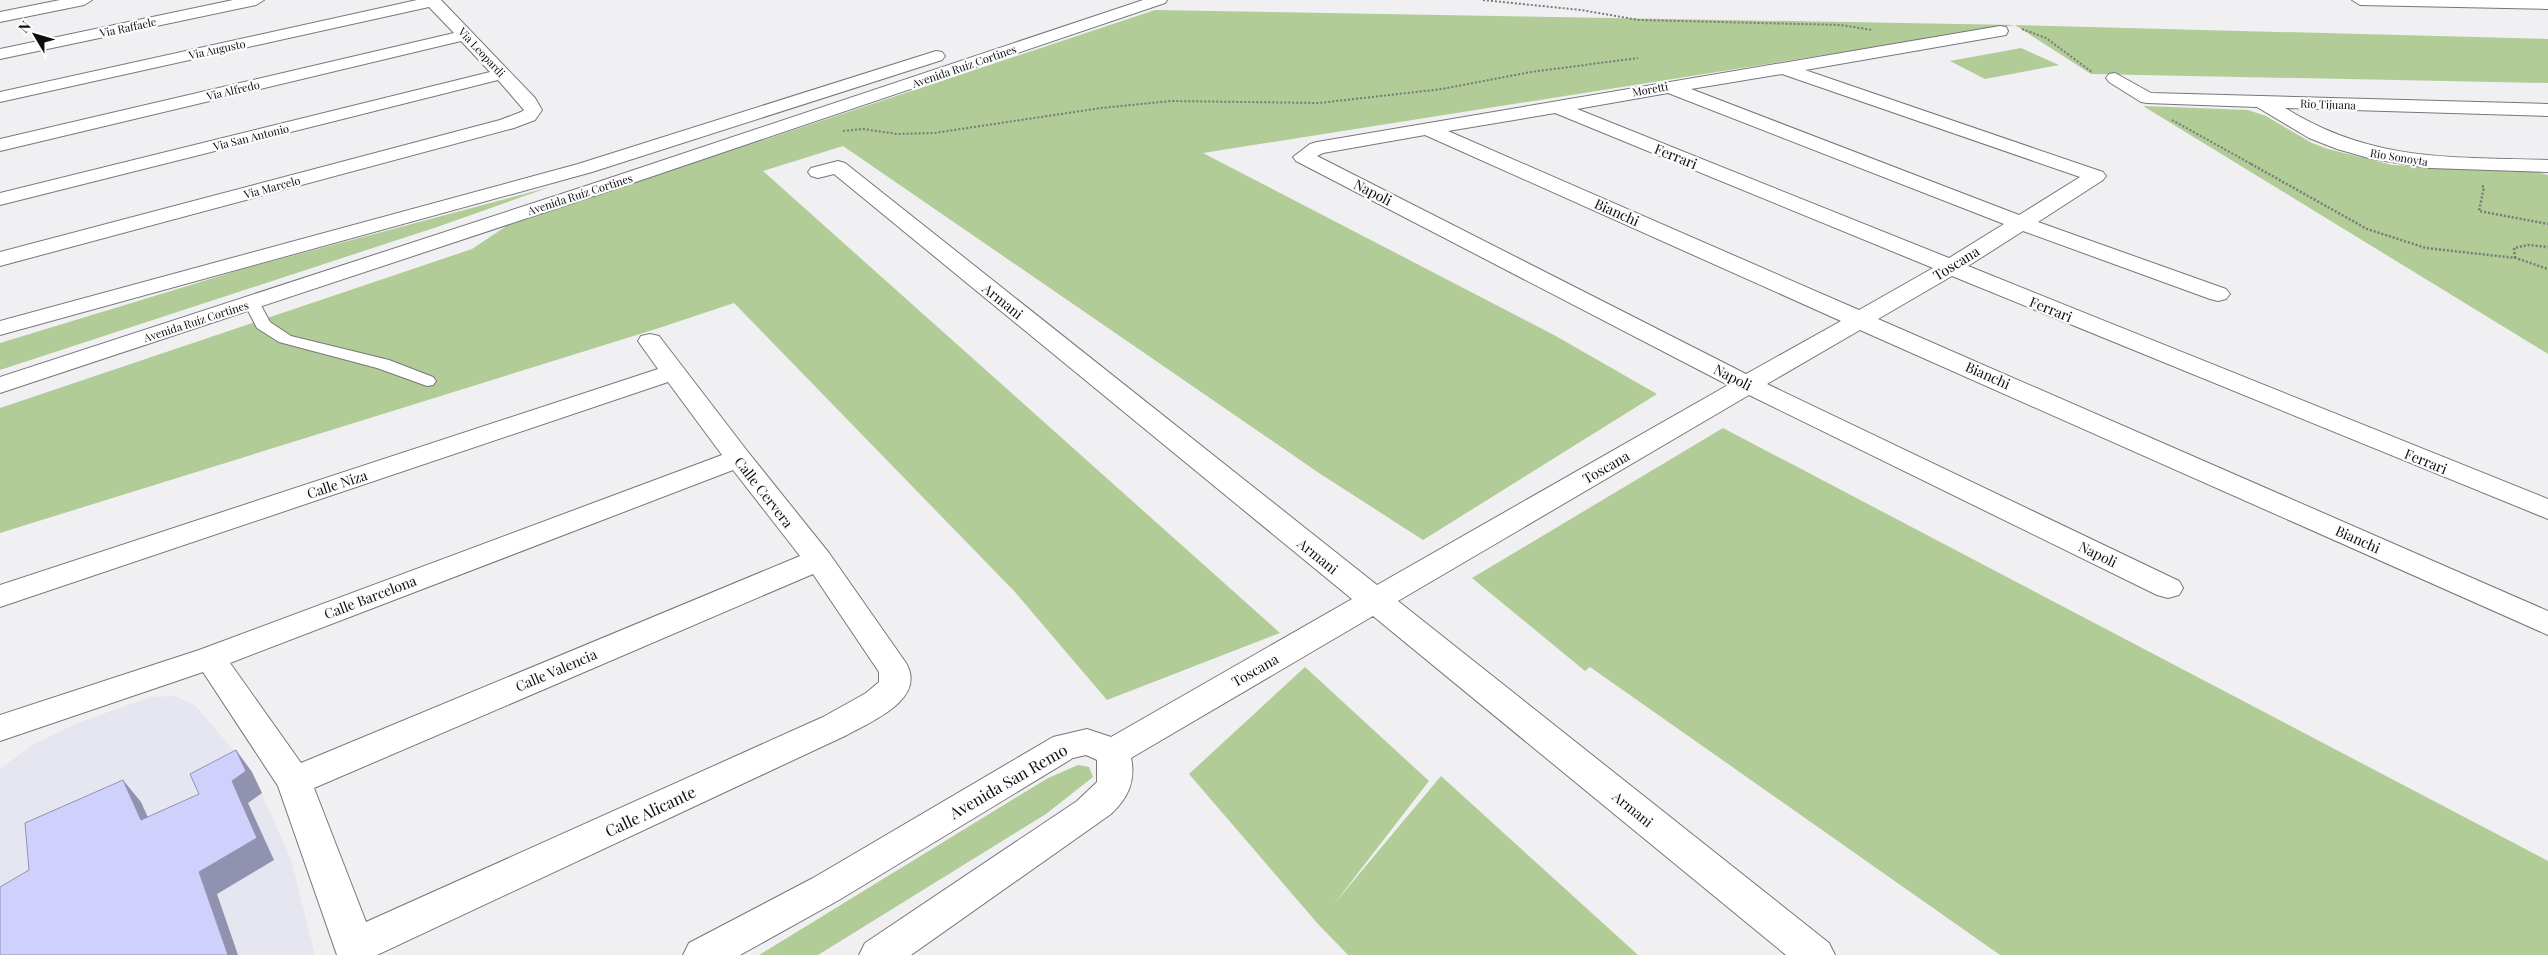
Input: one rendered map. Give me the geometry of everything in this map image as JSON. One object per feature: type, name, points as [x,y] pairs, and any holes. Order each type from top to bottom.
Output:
[{"type":"main road","points":[[0,17],[84,0]]},
{"type":"main road","name":"Via Raffaele","points":[[0,54],[256,0]]},
{"type":"main road","name":"Avenida Ruíz Cortines","points":[[979,42],[1111,0]]},
{"type":"main road","name":"Avenida Ruíz Cortines","points":[[0,385],[252,303],[1160,0]]},
{"type":"main road","points":[[2360,0],[2548,4]]},
{"type":"main road","name":"Via Leopardi","points":[[432,1],[467,35],[529,102]]},
{"type":"main road","name":"Via Augusto","points":[[0,97],[432,1]]},
{"type":"main road","name":"Moretti","points":[[1303,157],[1317,148],[1666,86],[2000,30]]},
{"type":"main road","name":"Via Alfredo","points":[[0,145],[467,35]]},
{"type":"main road","name":"Avenida Ruíz Cortines","points":[[0,328],[585,168],[951,51]]},
{"type":"main road","name":"Toscana","points":[[1113,752],[1949,268],[2096,176],[1780,67]]},
{"type":"main road","name":"Via San Antonio","points":[[0,200],[502,74]]},
{"type":"main road","name":"Rio Tijuana","points":[[2114,78],[2147,98],[2548,110]]},
{"type":"main road","points":[[1666,86],[2021,223],[2218,294]]},
{"type":"main road","name":"Via Marcelo","points":[[0,259],[507,124],[528,116],[533,110],[529,102]]},
{"type":"main road","name":"Rio Sonoyta","points":[[2263,102],[2316,134],[2380,155],[2413,161],[2548,166]]},
{"type":"main road","name":"Ferrari","points":[[1554,106],[2548,510]]},
{"type":"main road","name":"Bianchi","points":[[1427,128],[2548,624]]},
{"type":"main road","name":"Napoli","points":[[1303,157],[1748,385],[2168,588]]},
{"type":"main road","name":"Armani","points":[[818,172],[838,167],[1815,955]]},
{"type":"main road","name":"Calle Cervera","points":[[650,341],[818,560],[876,645]]},
{"type":"main road","name":"Calle Niza","points":[[1,597],[674,372]]},
{"type":"main road","name":"Calle Barcelona","points":[[0,728],[210,658],[738,458]]},
{"type":"main road","name":"Calle Valencia","points":[[294,781],[818,560]]},
{"type":"main road","name":"Calle Alicante","points":[[356,950],[835,726],[878,702],[895,686],[896,671],[876,645]]},
{"type":"main road","points":[[210,658],[294,781],[356,950]]},
{"type":"main road","name":"Avenida San Remo","points":[[703,955],[826,888],[1065,746],[1087,742],[1113,752]]},
{"type":"main road","points":[[879,955],[1090,811],[1108,796],[1118,776],[1113,752]]},
{"type":"lane","points":[[252,303],[263,324],[285,339],[383,364],[427,381]]},
{"type":"path","points":[[1483,0],[1580,8],[1638,20],[1841,25],[1876,30]]},
{"type":"path","points":[[2021,29],[2046,38],[2097,75],[2114,78]]},
{"type":"path","points":[[835,132],[863,129],[897,134],[934,133],[1101,108],[1162,102],[1319,104],[1442,89],[1531,72],[1638,58]]},
{"type":"path","points":[[2166,116],[2367,229],[2426,248],[2516,258],[2548,269]]},
{"type":"path","points":[[2479,211],[2548,224]]},
{"type":"path","points":[[2516,258],[2513,254],[2514,248],[2522,245],[2548,247]]},
{"type":"shaded area","points":[[174,696],[195,705],[252,772],[291,859],[315,955],[0,955],[0,769],[32,745],[80,722],[151,697]]},
{"type":"green space","points":[[1155,10],[2015,25],[1203,153],[1554,335],[1657,394],[1423,540],[1319,473],[843,146],[763,171],[1280,633],[1107,700],[1015,592],[734,303],[0,533],[0,408],[472,249],[508,225]]},
{"type":"green space","points":[[2015,25],[2548,39],[2548,83],[2091,74]]},
{"type":"green space","points":[[2021,48],[2059,65],[1985,79],[1950,61]]},
{"type":"green space","points":[[2143,106],[2248,110],[2266,116],[2312,143],[2328,149],[2392,165],[2534,171],[2548,175],[2548,354]]},
{"type":"green space","points":[[550,187],[437,227],[0,370],[0,343],[243,269]]},
{"type":"green space","points":[[1723,428],[2548,861],[2548,955],[2000,955],[1590,667],[1585,671],[1472,578]]},
{"type":"green space","points":[[1305,667],[1429,781],[1334,904],[1441,776],[1638,955],[1348,955],[1318,924],[1189,774]]},
{"type":"green space","points":[[1078,765],[1089,767],[1093,777],[1046,814],[818,955],[759,955],[1048,778]]},
{"type":"building","points":[[236,750],[246,771],[232,781],[257,838],[199,872],[228,955],[0,955],[0,887],[29,870],[25,823],[123,780],[141,820],[199,794],[190,774]]}]
